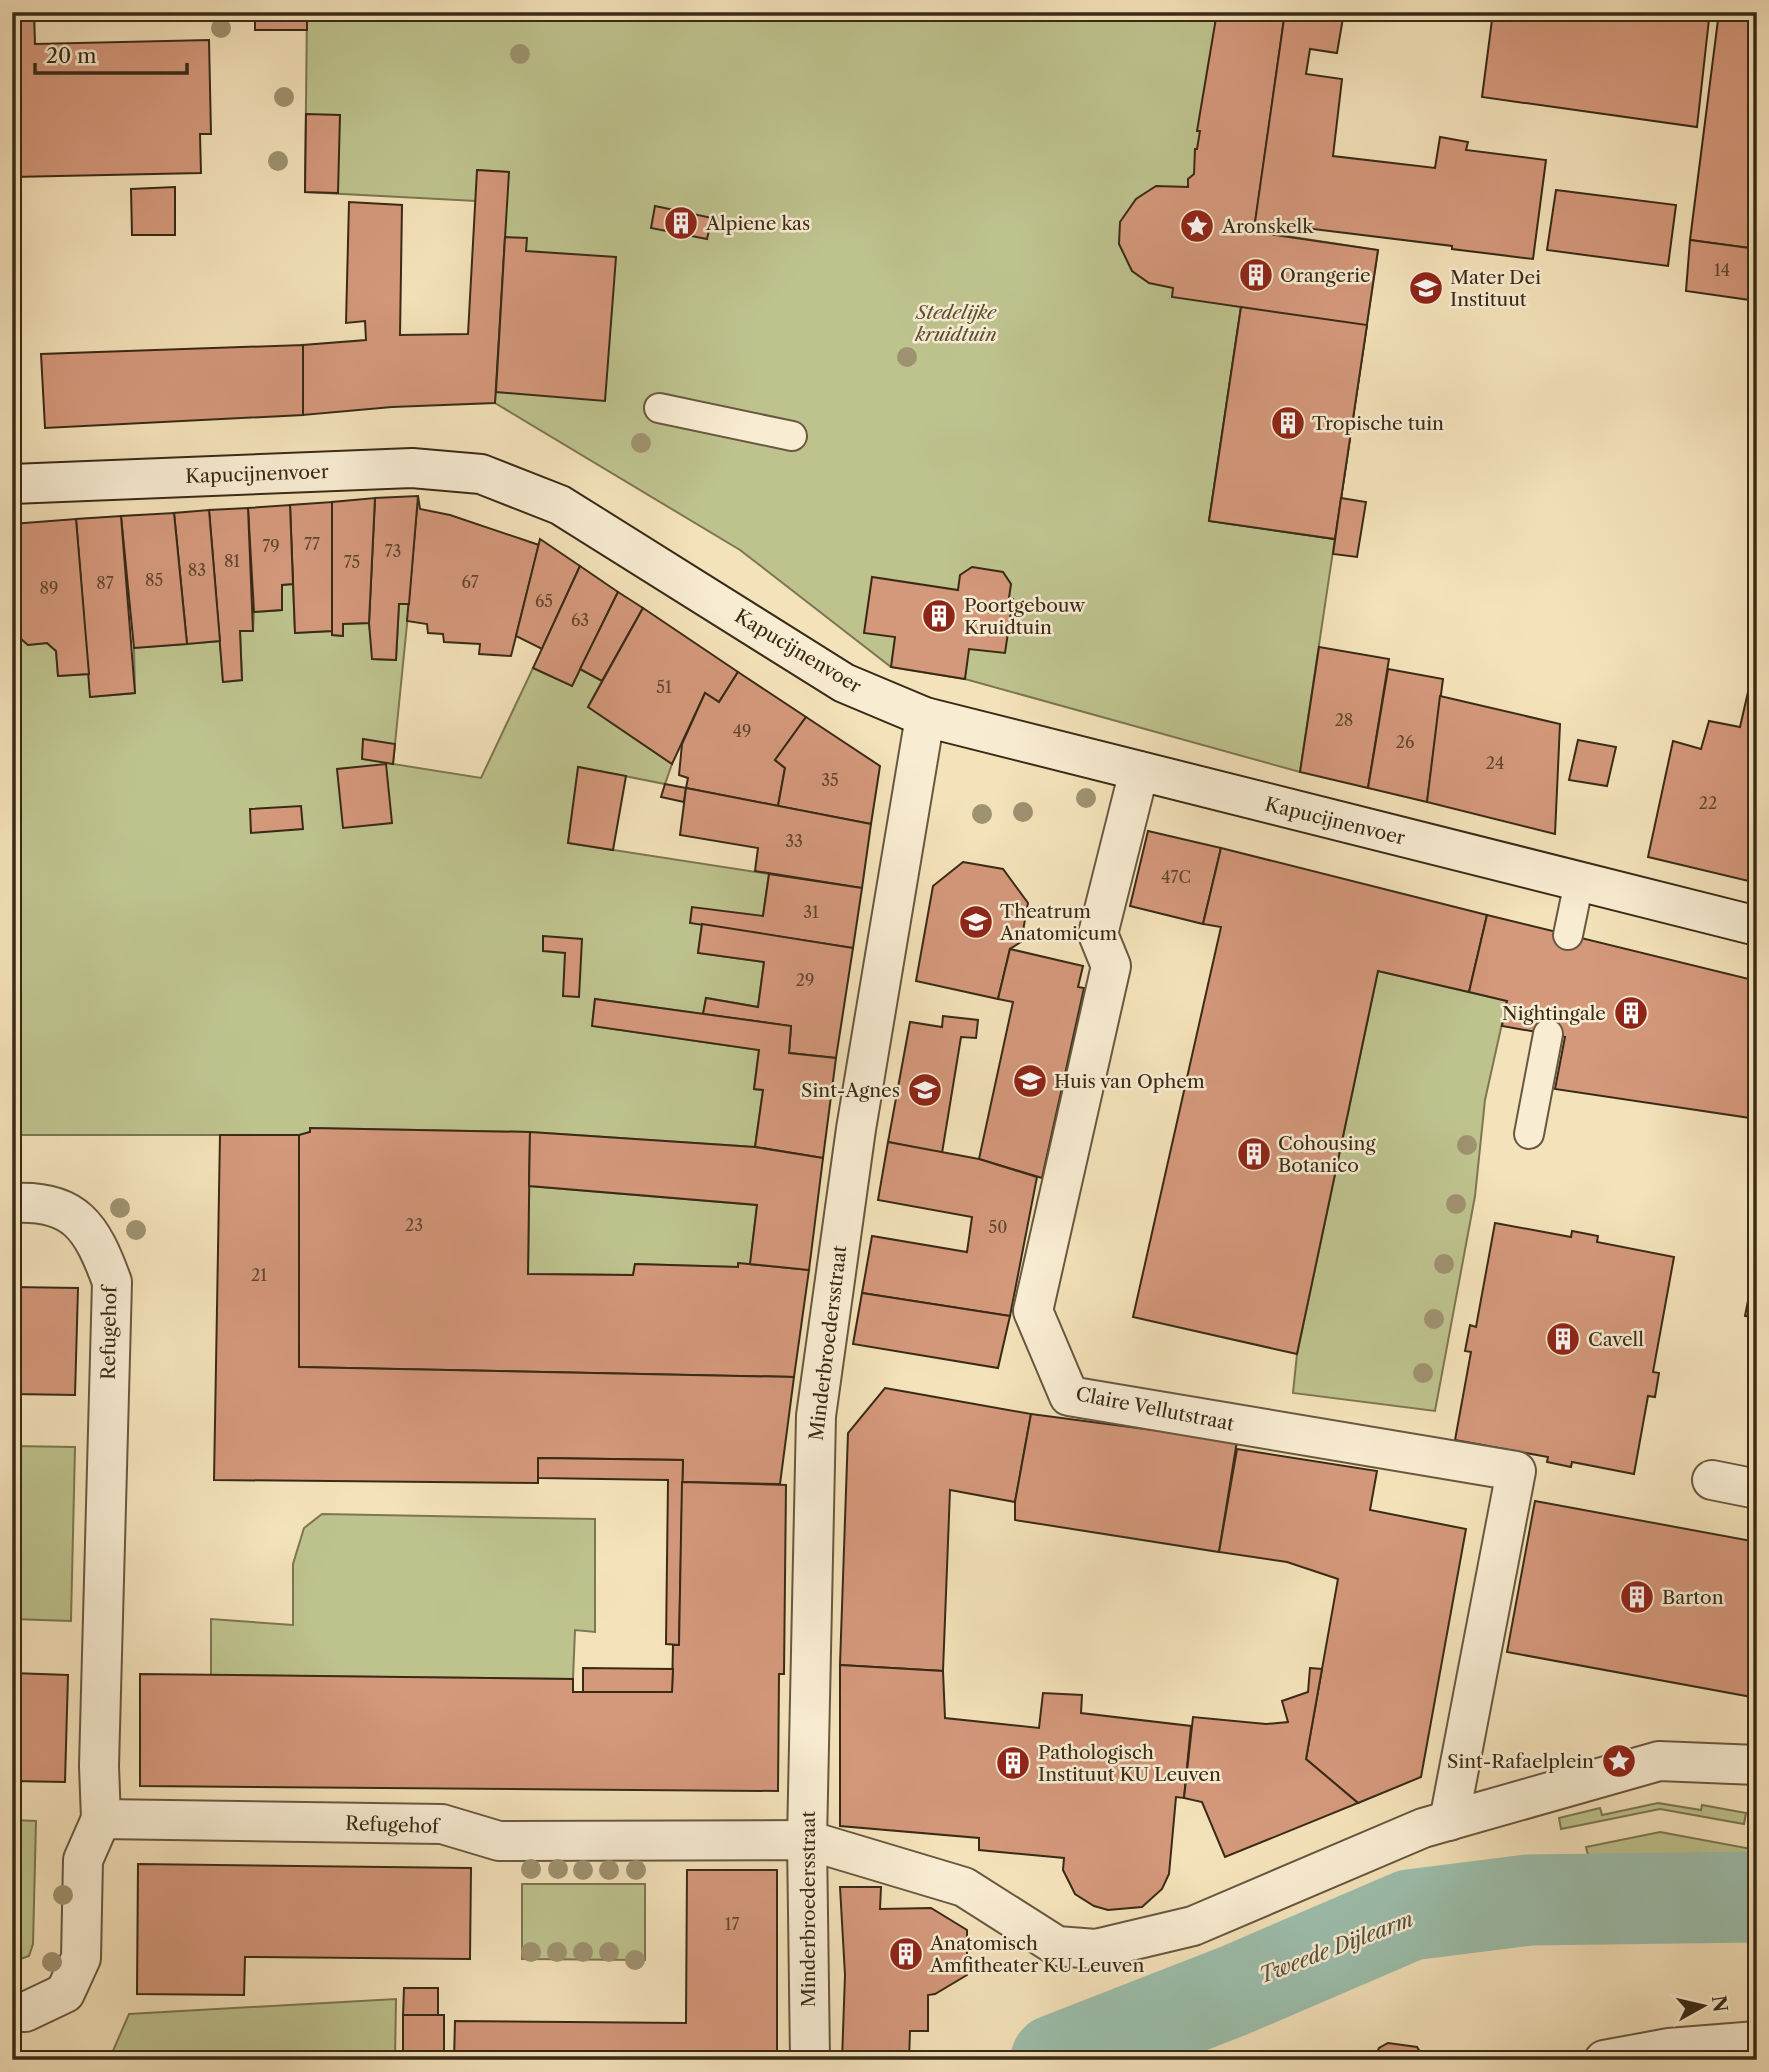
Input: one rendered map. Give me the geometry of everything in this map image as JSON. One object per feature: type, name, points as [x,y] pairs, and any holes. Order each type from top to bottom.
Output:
[{"type":"street","name":"Kapucijnenvoer","points":[[12,484],[412,468],[481,474],[561,505],[844,683],[925,717],[1757,926]]},
{"type":"street","name":"Minderbroedersstraat","points":[[810,2060],[807,1840],[816,1416],[856,1129],[925,717]]},
{"type":"street","name":"Claire Vellutstraat","points":[[1139,771],[1098,934],[1111,966],[1033,1311],[1069,1396],[1516,1471],[1476,1666],[1449,1821]]},
{"type":"street","name":"Refugehof","points":[[12,1203],[41,1201],[77,1217],[99,1246],[112,1282],[99,1766],[101,1819],[83,1860],[80,1958],[65,1993],[25,2012],[12,2012]]},
{"type":"street","points":[[1712,1480],[1757,1489]]},
{"type":"street","name":"Refugehof","points":[[101,1819],[442,1824],[499,1841],[807,1840],[964,1887],[1057,1946],[1096,1949],[1193,1926],[1423,1828],[1659,1761],[1757,1765]]},
{"type":"street","points":[[1604,2060],[1669,2048],[1757,2041]]},
{"type":"lane","points":[[659,408],[792,436]]},
{"type":"lane","points":[[1568,935],[1579,882]]},
{"type":"lane","points":[[1529,1134],[1548,1034]]},
{"type":"green space","name":"Stedelijke kruidtuin","points":[[307,12],[1285,12],[1254,231],[1378,250],[1300,772],[965,679],[891,667],[740,550],[495,403],[508,172],[478,170],[476,201],[305,192]]},
{"type":"green space","points":[[293,584],[295,633],[332,631],[332,635],[343,636],[343,624],[369,623],[373,659],[396,660],[399,604],[409,604],[393,764],[481,778],[533,668],[572,686],[580,669],[602,681],[588,707],[672,764],[665,784],[579,767],[568,843],[769,874],[763,916],[702,924],[698,953],[764,962],[758,1007],[706,998],[703,1014],[595,999],[592,1026],[759,1050],[754,1089],[763,1090],[755,1147],[530,1132],[311,1128],[310,1132],[299,1135],[12,1135],[12,645],[20,638],[28,645],[47,643],[56,651],[58,676],[89,674],[91,697],[135,693],[134,648],[220,641],[223,682],[242,680],[240,631],[253,630],[254,612],[282,610],[282,585]]},
{"type":"green space","points":[[1378,971],[1507,1001],[1485,1100],[1475,1196],[1435,1411],[1293,1393],[1297,1354]]},
{"type":"green space","points":[[529,1186],[757,1205],[750,1264],[739,1263],[738,1267],[635,1264],[633,1275],[528,1274]]},
{"type":"green space","points":[[12,1446],[75,1447],[71,1621],[12,1619]]},
{"type":"green space","points":[[322,1514],[595,1519],[595,1632],[575,1630],[573,1679],[211,1675],[211,1619],[293,1625],[293,1564],[304,1528]]},
{"type":"green space","points":[[1658,1803],[1701,1810],[1702,1805],[1746,1813],[1744,1824],[1660,1809],[1561,1829],[1559,1818],[1600,1808],[1602,1815]]},
{"type":"green space","points":[[12,1820],[36,1821],[33,1944],[29,1956],[12,1962]]},
{"type":"green space","points":[[1660,1832],[1757,1850],[1757,1855],[1589,1859],[1586,1847]]},
{"type":"green space","points":[[522,1884],[645,1884],[645,1960],[522,1959]]},
{"type":"green space","points":[[396,1999],[395,2060],[109,2060],[129,2014]]},
{"type":"building","points":[[12,12],[34,12],[35,44],[209,40],[211,134],[200,134],[201,173],[12,177]]},
{"type":"building","points":[[255,12],[307,12],[307,30],[255,30]]},
{"type":"building","points":[[540,12],[574,12],[574,15],[557,14]]},
{"type":"building","name":"Orangerie","points":[[1217,12],[1285,12],[1254,232],[1378,250],[1335,539],[1209,521],[1241,307],[1172,297],[1173,288],[1149,283],[1132,271],[1119,244],[1120,222],[1136,199],[1156,186],[1188,187],[1188,179],[1194,174],[1195,149],[1200,131],[1197,131]]},
{"type":"building","points":[[1285,12],[1344,12],[1337,53],[1310,49],[1306,74],[1342,79],[1333,156],[1435,168],[1440,137],[1468,142],[1466,150],[1546,160],[1533,259],[1452,249],[1452,246],[1255,222]]},
{"type":"building","points":[[1493,12],[1653,12],[1709,19],[1697,127],[1482,97]]},
{"type":"building","points":[[1719,12],[1757,12],[1757,249],[1690,240]]},
{"type":"building","points":[[306,114],[340,115],[338,193],[305,192]]},
{"type":"building","points":[[477,170],[509,172],[495,403],[392,407],[303,415],[303,345],[366,340],[365,321],[346,323],[349,202],[402,205],[400,335],[468,334]]},
{"type":"building","points":[[175,187],[175,235],[132,235],[131,189]]},
{"type":"building","points":[[1556,190],[1676,205],[1668,266],[1547,250]]},
{"type":"building","name":"Alpiene kas","points":[[655,206],[712,218],[707,239],[651,228]]},
{"type":"building","points":[[505,237],[527,238],[526,251],[616,257],[605,401],[496,392]]},
{"type":"building","points":[[1690,240],[1757,249],[1757,301],[1686,291]]},
{"type":"building","name":"Tropische tuin","points":[[1241,307],[1367,325],[1335,539],[1209,521]]},
{"type":"building","points":[[303,345],[303,415],[45,428],[41,354]]},
{"type":"building","points":[[418,496],[420,509],[450,515],[539,545],[511,656],[479,654],[480,644],[444,642],[443,634],[428,633],[427,624],[407,621]]},
{"type":"building","points":[[418,496],[409,604],[399,604],[396,660],[372,659],[369,623],[375,498]]},
{"type":"building","points":[[375,498],[369,623],[343,624],[343,636],[332,635],[332,502]]},
{"type":"building","points":[[1341,498],[1366,502],[1357,557],[1333,554]]},
{"type":"building","points":[[332,502],[332,631],[295,633],[290,505]]},
{"type":"building","points":[[290,505],[293,584],[282,585],[282,610],[254,612],[248,508]]},
{"type":"building","points":[[248,508],[253,631],[240,631],[242,680],[223,682],[209,510]]},
{"type":"building","points":[[209,510],[220,641],[187,644],[174,513]]},
{"type":"building","points":[[174,513],[187,644],[134,648],[121,516]]},
{"type":"building","points":[[121,516],[135,693],[90,697],[76,519]]},
{"type":"building","points":[[76,519],[89,674],[58,676],[56,651],[47,643],[28,645],[20,638],[12,524]]},
{"type":"building","points":[[12,538],[20,638],[12,645]]},
{"type":"building","points":[[540,539],[580,566],[542,649],[516,636]]},
{"type":"building","points":[[580,566],[618,592],[572,686],[533,668]]},
{"type":"building","name":"Poortgebouw Kruidtuin","points":[[972,567],[1003,572],[1011,584],[1009,598],[1013,599],[1005,653],[969,649],[965,679],[891,667],[895,637],[864,633],[872,577],[958,590],[960,575]]},
{"type":"building","points":[[618,592],[643,608],[602,681],[580,669]]},
{"type":"building","points":[[643,608],[738,672],[719,702],[705,693],[672,764],[588,707]]},
{"type":"building","points":[[1319,647],[1389,659],[1368,788],[1300,772]]},
{"type":"building","points":[[1388,669],[1443,679],[1427,802],[1368,788]]},
{"type":"building","points":[[738,672],[806,717],[775,760],[785,768],[778,806],[686,788],[688,778],[679,775],[682,744],[705,693],[719,702]]},
{"type":"building","points":[[1751,679],[1757,680],[1757,883],[1648,857],[1673,741],[1701,749],[1709,721],[1740,727]]},
{"type":"building","points":[[1440,696],[1560,724],[1555,834],[1427,802]]},
{"type":"building","points":[[806,717],[880,766],[871,824],[778,806],[785,768],[775,760]]},
{"type":"building","points":[[363,739],[395,744],[393,764],[362,759]]},
{"type":"building","points":[[1578,740],[1616,747],[1607,786],[1569,780]]},
{"type":"building","points":[[386,764],[392,823],[343,828],[337,769]]},
{"type":"building","points":[[578,767],[626,776],[613,850],[568,843]]},
{"type":"building","points":[[665,784],[686,788],[684,802],[661,797]]},
{"type":"building","points":[[686,788],[871,824],[862,888],[755,871],[758,848],[680,835]]},
{"type":"building","points":[[301,806],[303,829],[251,833],[250,809]]},
{"type":"building","points":[[1148,831],[1221,848],[1203,924],[1130,906]]},
{"type":"building","name":"Cohousing Botanico","points":[[1221,848],[1487,915],[1469,992],[1378,971],[1297,1354],[1133,1317],[1221,927],[1203,924]]},
{"type":"building","name":"Theatrum Anatomicum","points":[[963,862],[1003,869],[1028,903],[1021,942],[1010,949],[998,999],[916,981],[933,886]]},
{"type":"building","points":[[769,874],[862,888],[853,948],[690,923],[692,907],[763,916]]},
{"type":"building","name":"Nightingale","points":[[1487,915],[1757,981],[1757,1119],[1555,1089],[1565,1037],[1502,1026],[1507,1001],[1469,992]]},
{"type":"building","points":[[702,924],[853,948],[836,1058],[789,1053],[791,1026],[703,1014],[706,998],[758,1007],[764,962],[698,953]]},
{"type":"building","points":[[543,936],[582,939],[579,997],[563,996],[565,953],[543,951]]},
{"type":"building","name":"Huis van Ophem","points":[[1010,949],[1083,966],[1078,987],[1084,988],[1042,1178],[979,1159],[1013,1002],[998,999]]},
{"type":"building","points":[[595,999],[791,1026],[789,1053],[836,1058],[823,1158],[755,1147],[763,1090],[754,1089],[759,1050],[592,1026]]},
{"type":"building","name":"Sint-Agnes","points":[[943,1016],[978,1020],[976,1038],[961,1037],[942,1153],[888,1142],[910,1022],[942,1027]]},
{"type":"building","points":[[310,1128],[530,1132],[528,1274],[633,1275],[635,1264],[738,1267],[738,1263],[809,1270],[794,1377],[299,1367],[299,1135],[310,1132]]},
{"type":"building","points":[[530,1132],[755,1147],[823,1158],[809,1270],[750,1264],[757,1205],[529,1186]]},
{"type":"building","points":[[220,1135],[299,1135],[299,1367],[794,1377],[780,1484],[682,1482],[683,1460],[538,1458],[538,1483],[214,1480]]},
{"type":"building","points":[[888,1142],[979,1159],[1037,1177],[1010,1316],[862,1293],[872,1236],[967,1252],[972,1217],[878,1200]]},
{"type":"building","name":"Cavell","points":[[1495,1223],[1571,1237],[1572,1231],[1598,1236],[1597,1242],[1674,1257],[1653,1372],[1659,1373],[1655,1397],[1648,1396],[1634,1474],[1572,1462],[1571,1467],[1547,1462],[1548,1457],[1455,1440],[1471,1352],[1465,1351],[1470,1325],[1476,1327]]},
{"type":"building","points":[[1757,1255],[1757,1318],[1745,1316]]},
{"type":"building","points":[[12,1287],[78,1288],[75,1395],[12,1394]]},
{"type":"building","points":[[862,1293],[1010,1316],[998,1368],[853,1344]]},
{"type":"building","points":[[885,1388],[1031,1414],[1015,1502],[950,1490],[943,1671],[840,1665],[848,1433]]},
{"type":"building","points":[[1031,1414],[1237,1441],[1219,1552],[1015,1520],[1015,1502]]},
{"type":"building","points":[[1237,1449],[1377,1471],[1370,1510],[1466,1529],[1421,1777],[1358,1803],[1306,1759],[1338,1579],[1287,1562],[1219,1552]]},
{"type":"building","points":[[538,1458],[683,1460],[679,1645],[666,1644],[668,1480],[538,1478]]},
{"type":"building","points":[[682,1482],[786,1485],[784,1674],[779,1674],[778,1791],[140,1786],[140,1674],[573,1679],[573,1692],[672,1692],[673,1645],[679,1645]]},
{"type":"building","name":"Barton","points":[[1535,1501],[1757,1542],[1757,1698],[1507,1652]]},
{"type":"building","name":"Pathologisch Instituut KU Leuven","points":[[840,1665],[943,1671],[945,1718],[1039,1728],[1043,1693],[1082,1695],[1081,1713],[1191,1726],[1184,1798],[1176,1797],[1169,1874],[1162,1889],[1142,1907],[1108,1910],[1094,1906],[1075,1894],[1063,1870],[1064,1858],[979,1850],[979,1838],[840,1826]]},
{"type":"building","points":[[583,1668],[673,1669],[672,1692],[583,1692]]},
{"type":"building","points":[[1310,1668],[1322,1669],[1306,1759],[1358,1803],[1225,1857],[1202,1802],[1184,1798],[1193,1717],[1266,1724],[1288,1722],[1282,1701],[1308,1692]]},
{"type":"building","points":[[12,1673],[68,1675],[65,1782],[12,1781]]},
{"type":"building","points":[[138,1864],[471,1868],[470,1959],[245,1957],[244,1995],[137,1994]]},
{"type":"building","points":[[687,1870],[777,1870],[777,2060],[454,2060],[455,2021],[686,2023]]},
{"type":"building","name":"Anatomisch Amfitheater KU Leuven","points":[[840,1887],[881,1887],[880,1909],[931,1908],[967,1930],[967,1975],[935,1994],[928,1995],[928,2031],[910,2031],[909,2060],[842,2060],[845,1975]]},
{"type":"building","points":[[404,1988],[438,1988],[438,2015],[403,2015]]},
{"type":"building","points":[[403,2015],[444,2015],[444,2060],[403,2060]]},
{"type":"building","points":[[1388,2043],[1417,2047],[1425,2060],[1374,2060],[1379,2048]]},
{"type":"waterway","name":"Tweede Dijlearm","points":[[1056,2060],[1233,1991],[1410,1915],[1529,1900],[1757,1897]]},
{"type":"place","name":"Alpiene kas","points":[[681,223]]},
{"type":"place","name":"Aronskelk","points":[[1197,226]]},
{"type":"place","name":"Orangerie","points":[[1256,275]]},
{"type":"place","name":"Mater Dei Instituut","points":[[1426,288]]},
{"type":"place","name":"Tropische tuin","points":[[1288,423]]},
{"type":"place","name":"Poortgebouw Kruidtuin","points":[[939,616]]},
{"type":"place","name":"Theatrum Anatomicum","points":[[976,922]]},
{"type":"place","name":"Nightingale","points":[[1631,1013]]},
{"type":"place","name":"Huis van Ophem","points":[[1030,1081]]},
{"type":"place","name":"Sint-Agnes","points":[[925,1090]]},
{"type":"place","name":"Cohousing Botanico","points":[[1254,1154]]},
{"type":"place","name":"Cavell","points":[[1563,1339]]},
{"type":"place","name":"Barton","points":[[1637,1597]]},
{"type":"place","name":"Sint-Rafaelplein","points":[[1619,1761]]},
{"type":"place","name":"Pathologisch Instituut KU Leuven","points":[[1013,1763]]},
{"type":"place","name":"Anatomisch Amfitheater KU Leuven","points":[[906,1954]]}]
